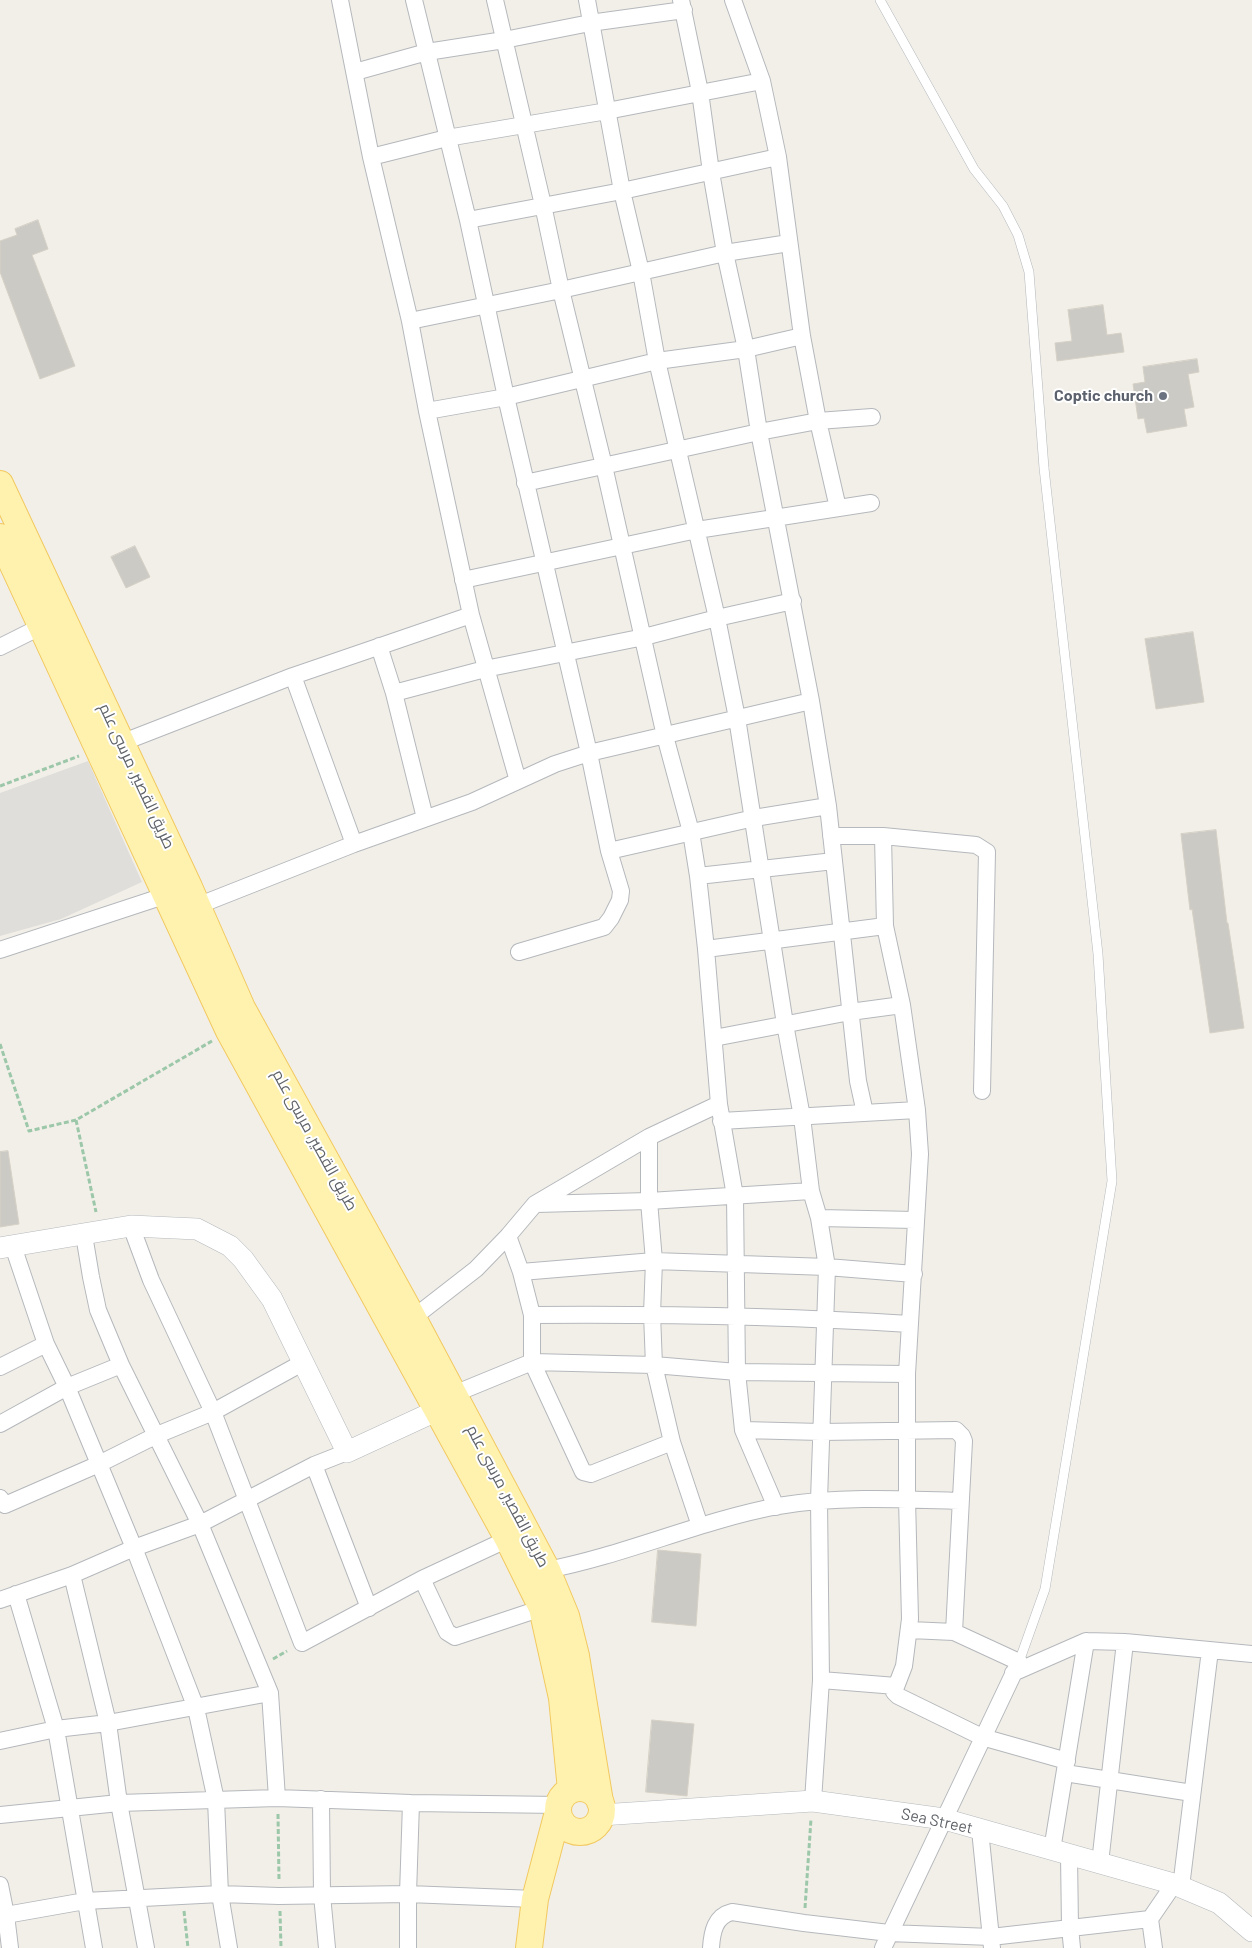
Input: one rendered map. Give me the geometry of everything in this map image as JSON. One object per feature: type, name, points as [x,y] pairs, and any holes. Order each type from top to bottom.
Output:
[{"type":"main road","name":"طريق القصير, مرسى علم","points":[[0,484],[110,746]]},
{"type":"main road","name":"طريق القصير, مرسى علم","points":[[0,536],[42,626],[110,746],[242,1008],[413,1318],[446,1402],[508,1539],[542,1608],[562,1698],[563,1802],[535,1899],[529,1948]]},
{"type":"main road","name":"طريق القصير, مرسى علم","points":[[184,896],[229,1031],[446,1402],[547,1570],[566,1616],[576,1656],[601,1809]]},
{"type":"main road","points":[[585,1789],[592,1792],[601,1809],[599,1822],[588,1830],[575,1832],[563,1825],[563,1802],[585,1789]]},
{"type":"street","points":[[340,0],[371,156],[410,321],[426,411],[463,580],[485,669],[518,781]]},
{"type":"street","points":[[414,0],[468,220],[525,482],[590,753],[609,851],[621,891],[620,900],[604,927],[519,952]]},
{"type":"street","points":[[495,0],[543,205],[560,290],[604,466],[665,736],[691,832],[706,949],[721,1121],[735,1196],[737,1372],[743,1430],[776,1507]]},
{"type":"street","points":[[587,0],[622,191],[641,272],[677,448],[698,530],[737,718],[785,1024],[802,1117],[811,1191],[819,1218],[826,1267],[819,1500],[820,1680],[813,1801]]},
{"type":"street","points":[[733,0],[762,82],[778,157],[802,336],[818,421],[838,508]]},
{"type":"street","points":[[355,72],[427,52],[504,40],[682,5],[700,92],[725,253],[746,349],[759,432],[811,701],[828,806],[858,1081],[865,1113]]},
{"type":"street","points":[[371,156],[447,138],[762,82]]},
{"type":"street","points":[[468,220],[622,191],[778,157]]},
{"type":"street","points":[[410,321],[725,253],[789,242]]},
{"type":"street","points":[[426,411],[506,397],[658,361],[746,349],[802,336]]},
{"type":"street","points":[[525,482],[759,432],[818,421],[872,417]]},
{"type":"street","points":[[463,580],[698,530],[871,503]]},
{"type":"street","points":[[394,693],[485,669],[565,651],[644,637],[793,601]]},
{"type":"street","points":[[110,746],[293,676],[471,615]]},
{"type":"street","points":[[0,647],[42,626]]},
{"type":"street","points":[[379,646],[394,693],[425,818]]},
{"type":"street","points":[[293,676],[354,844]]},
{"type":"street","points":[[0,950],[354,844],[472,802],[555,764],[590,753],[811,701]]},
{"type":"street","points":[[609,851],[754,818],[828,806]]},
{"type":"street","points":[[831,836],[883,836],[976,845],[987,852],[982,1091]]},
{"type":"street","points":[[883,836],[885,926],[902,1005],[917,1110],[920,1154],[907,1374],[906,1430],[910,1630],[904,1666],[894,1692],[898,1696],[982,1737],[1066,1767],[1110,1780],[1192,1793]]},
{"type":"street","points":[[698,876],[834,861]]},
{"type":"street","points":[[706,949],[842,930],[885,926]]},
{"type":"street","points":[[714,1038],[850,1012],[902,1005]]},
{"type":"street","points":[[413,1318],[476,1269],[508,1236],[534,1204],[649,1137],[719,1104]]},
{"type":"street","points":[[721,1121],[917,1110]]},
{"type":"street","points":[[649,1137],[649,1201],[654,1261],[652,1314],[654,1365],[672,1442],[700,1526]]},
{"type":"street","points":[[534,1204],[649,1201],[811,1191]]},
{"type":"street","points":[[819,1218],[915,1220]]},
{"type":"street","points":[[229,1948],[220,1894],[216,1800],[196,1708],[134,1548],[6,1247],[131,1226],[197,1229],[230,1246],[243,1259],[272,1299],[347,1452]]},
{"type":"street","points":[[131,1226],[151,1280],[213,1412],[302,1643],[422,1580],[508,1539]]},
{"type":"street","points":[[92,1234],[90,1277],[98,1310],[121,1365],[200,1524],[270,1693],[277,1798]]},
{"type":"street","points":[[508,1236],[521,1272],[532,1315],[532,1362],[583,1472],[591,1474],[672,1442]]},
{"type":"street","points":[[521,1272],[654,1261],[826,1267],[914,1274]]},
{"type":"street","points":[[532,1315],[652,1314],[736,1318],[825,1319],[909,1324]]},
{"type":"street","points":[[1,1364],[46,1344]]},
{"type":"street","points":[[0,1498],[5,1505],[99,1464],[156,1435],[213,1412],[304,1362]]},
{"type":"street","points":[[0,1600],[72,1575],[134,1548],[200,1524],[245,1499],[314,1465],[347,1452],[446,1402],[532,1362],[654,1365],[737,1372],[907,1374]]},
{"type":"street","points":[[0,1424],[67,1387],[121,1365]]},
{"type":"street","points":[[743,1430],[821,1432],[956,1430],[960,1432],[964,1441],[954,1632]]},
{"type":"street","points":[[314,1465],[369,1608]]},
{"type":"street","points":[[547,1570],[582,1564],[700,1526],[776,1507],[819,1500],[907,1499],[960,1501]]},
{"type":"street","points":[[72,1575],[108,1723],[119,1803],[146,1948]]},
{"type":"street","points":[[422,1580],[447,1632],[455,1637],[542,1608]]},
{"type":"street","points":[[16,1594],[56,1729],[94,1948]]},
{"type":"street","points":[[910,1630],[954,1632],[1016,1668]]},
{"type":"street","points":[[1072,1948],[1060,1852],[1066,1767],[1086,1640]]},
{"type":"street","points":[[896,1941],[944,1819],[1016,1668],[1086,1640],[1252,1654]]},
{"type":"street","points":[[1100,1863],[1124,1642]]},
{"type":"street","points":[[711,1948],[715,1926],[724,1914],[732,1912],[804,1923],[896,1941],[992,1942],[1070,1927],[1150,1919],[1177,1885],[1192,1793],[1210,1650]]},
{"type":"street","points":[[820,1680],[896,1686]]},
{"type":"street","points":[[0,1741],[56,1729],[108,1723],[270,1693]]},
{"type":"street","points":[[0,1815],[119,1803],[277,1798],[411,1803],[563,1802]]},
{"type":"street","points":[[321,1799],[322,1895],[327,1948]]},
{"type":"street","name":"Sea Street","points":[[601,1809],[813,1801],[944,1819],[1177,1885],[1219,1903],[1252,1931]]},
{"type":"street","points":[[408,1948],[411,1803]]},
{"type":"street","points":[[980,1830],[992,1942]]},
{"type":"street","points":[[0,1885],[10,1948]]},
{"type":"street","points":[[6,1915],[85,1901],[220,1894],[280,1896],[408,1894],[535,1899]]},
{"type":"street","points":[[1150,1919],[1154,1948]]},
{"type":"lane","points":[[880,0],[974,169],[1003,206],[1018,235],[1029,272],[1044,468],[1098,954],[1112,1182],[1045,1589],[1016,1668]]},
{"type":"path","points":[[0,786],[110,746]]},
{"type":"path","points":[[0,1044],[29,1131],[76,1120],[229,1031]]},
{"type":"path","points":[[76,1120],[92,1234]]},
{"type":"path","points":[[259,1666],[302,1643]]},
{"type":"path","points":[[277,1798],[281,1948]]},
{"type":"path","points":[[804,1923],[813,1801]]},
{"type":"path","points":[[182,1897],[188,1948]]},
{"type":"shaded area","points":[[88,761],[142,882],[61,919],[0,936],[0,793]]},
{"type":"building","points":[[38,220],[48,249],[32,255],[75,366],[40,379],[0,272],[0,241],[17,235],[15,229]]},
{"type":"building","points":[[1103,305],[1107,335],[1121,333],[1124,352],[1057,361],[1055,343],[1072,341],[1068,310]]},
{"type":"building","name":"Coptic church","points":[[1197,359],[1199,372],[1188,374],[1194,407],[1184,409],[1187,426],[1147,433],[1144,418],[1138,419],[1133,384],[1145,382],[1143,367]]},
{"type":"building","points":[[135,546],[150,577],[126,588],[111,557]]},
{"type":"building","points":[[1193,632],[1204,702],[1156,709],[1145,639]]},
{"type":"building","points":[[1216,830],[1227,923],[1244,1028],[1210,1033],[1192,909],[1190,910],[1181,834]]},
{"type":"building","points":[[8,1151],[19,1224],[0,1227],[0,1152]]},
{"type":"building","points":[[658,1550],[701,1554],[696,1626],[652,1622]]},
{"type":"building","points":[[652,1720],[694,1724],[687,1796],[646,1792]]},
{"type":"place","name":"Coptic church","points":[[1163,396]]}]
